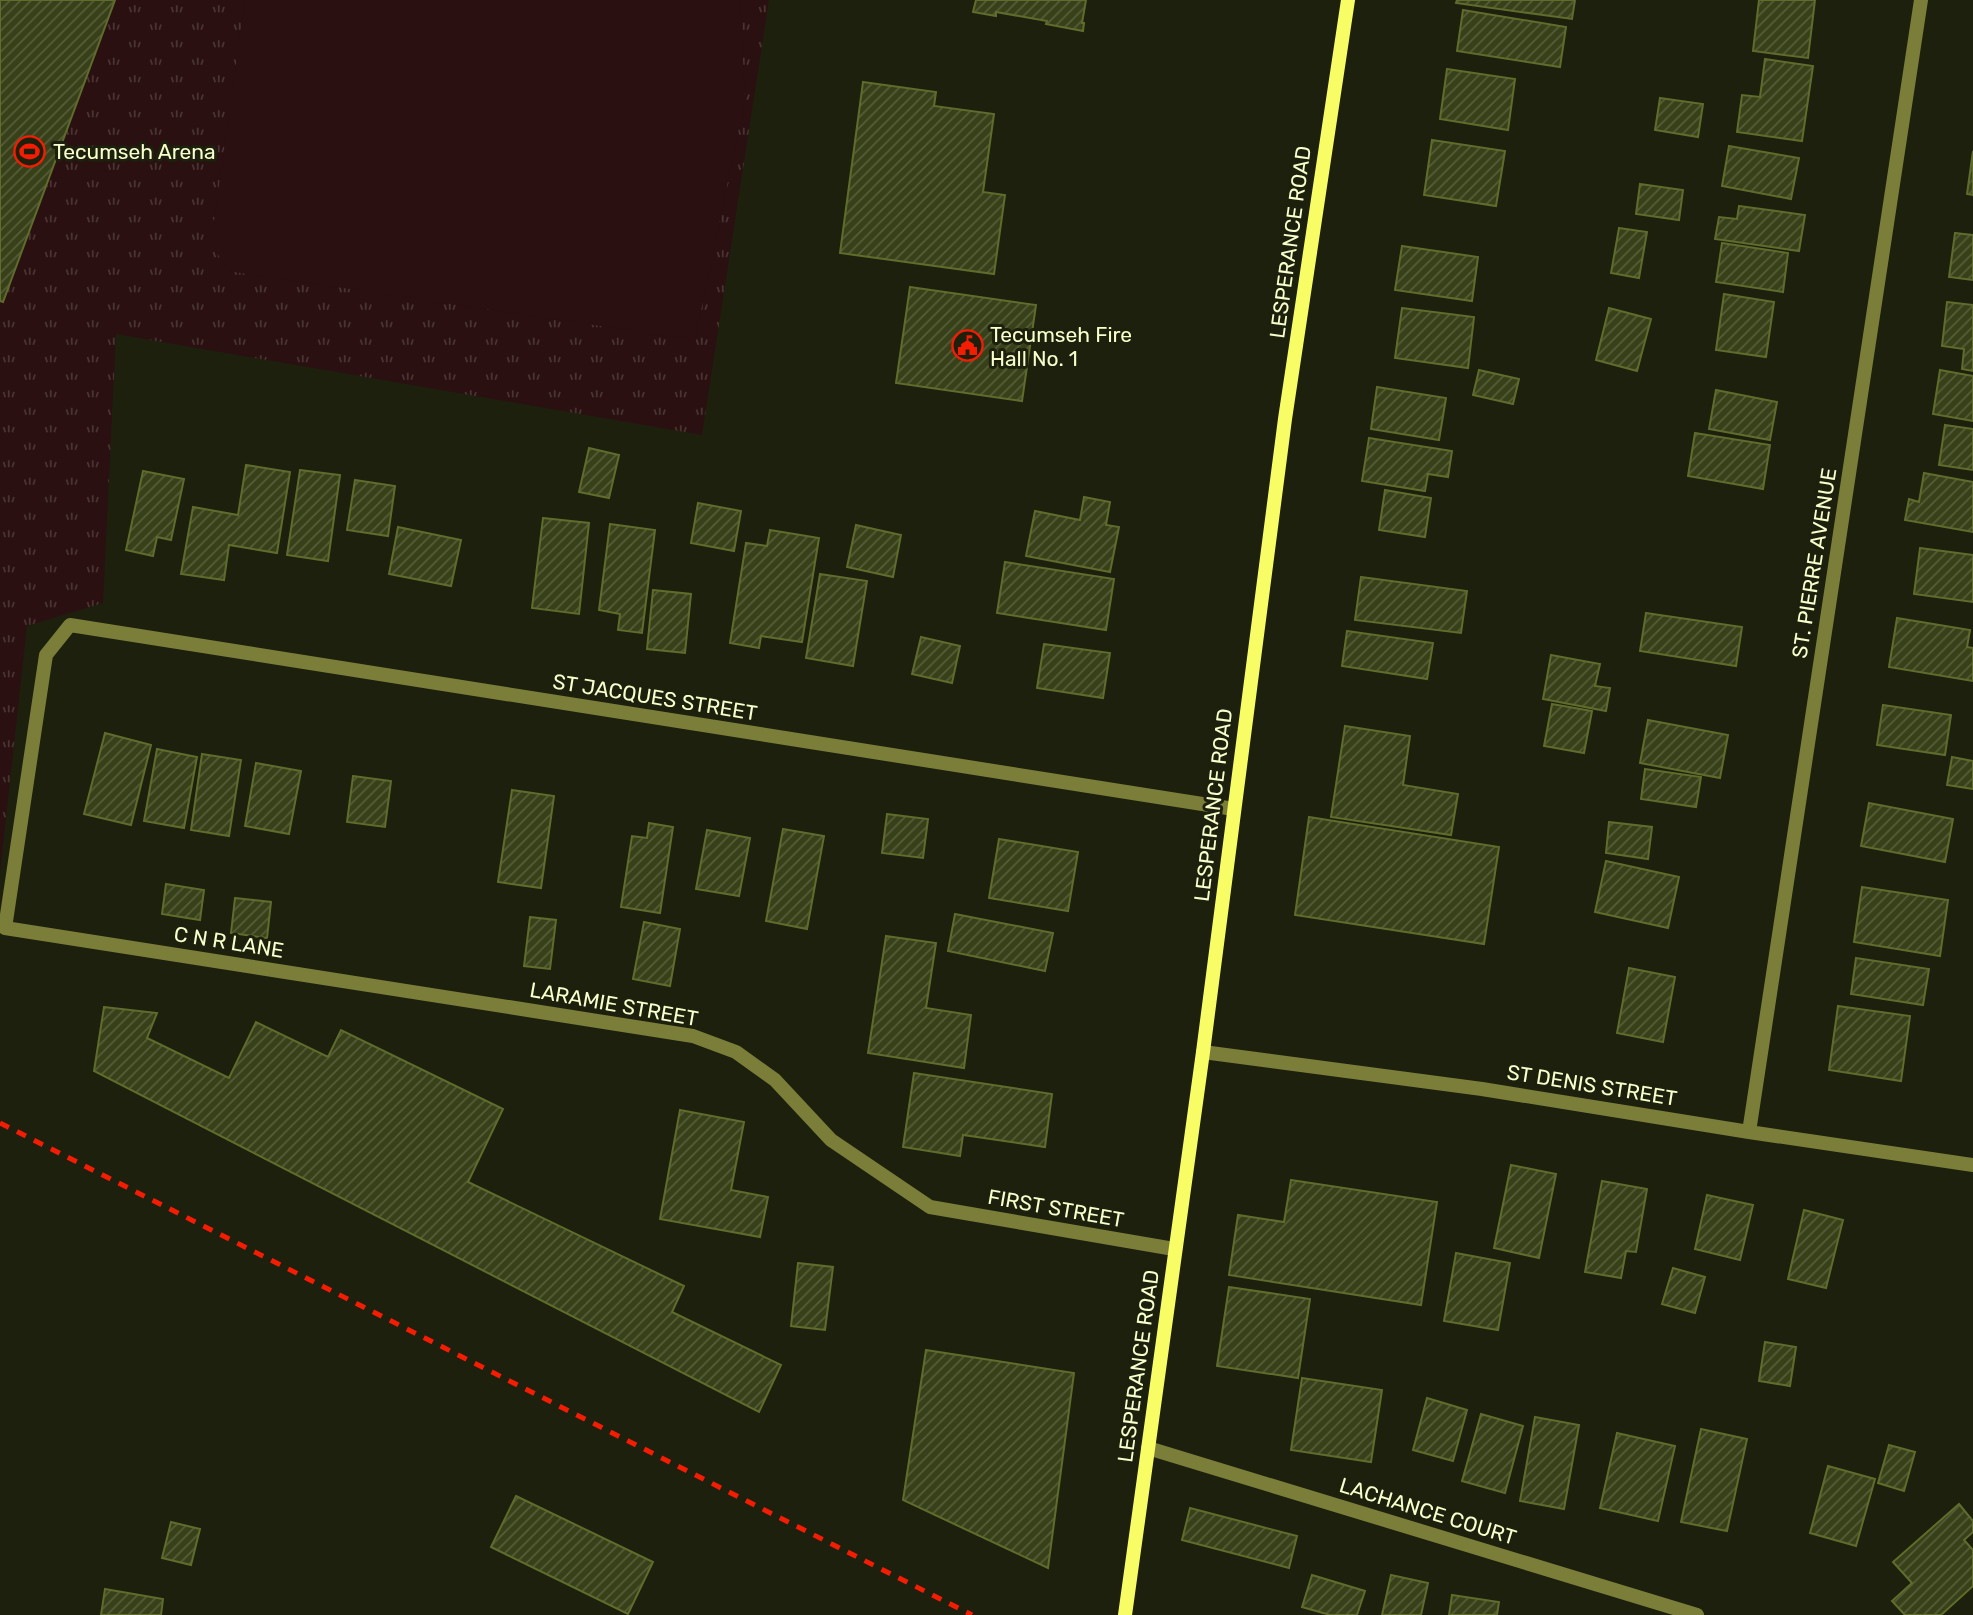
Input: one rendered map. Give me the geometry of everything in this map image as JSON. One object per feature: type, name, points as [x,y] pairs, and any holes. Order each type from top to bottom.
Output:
[{"type":"main road","name":"LESPERANCE ROAD","points":[[1125,1615],[1203,1052],[1285,419],[1348,0]]},
{"type":"street","name":"ST. PIERRE AVENUE","points":[[1749,1132],[1921,0]]},
{"type":"street","name":"ST JACQUES STREET","points":[[5,928],[46,655],[70,625],[1234,809]]},
{"type":"street","name":"C N R LANE","points":[[5,928],[445,997]]},
{"type":"street","name":"LARAMIE STREET","points":[[445,997],[693,1037],[736,1052],[775,1080],[831,1140],[930,1206]]},
{"type":"street","name":"ST DENIS STREET","points":[[1203,1052],[1482,1088],[1749,1132],[1973,1165]]},
{"type":"street","name":"FIRST STREET","points":[[930,1206],[1174,1249]]},
{"type":"street","name":"LACHANCE COURT","points":[[1148,1448],[1697,1615]]},
{"type":"green space","points":[[0,0],[769,0],[702,435],[116,334],[103,603],[27,626],[0,873]]},
{"type":"green space","points":[[245,0],[740,0],[745,99],[695,340],[228,271],[211,243]]},
{"type":"building","name":"Tecumseh Arena","points":[[0,0],[115,0],[3,302],[0,301]]},
{"type":"building","points":[[976,0],[1086,0],[1083,31],[996,12],[996,16],[973,12]]},
{"type":"building","points":[[1457,0],[1575,0],[1572,19],[1456,3]]},
{"type":"building","points":[[1759,0],[1815,0],[1808,58],[1753,51]]},
{"type":"building","points":[[1463,10],[1566,27],[1560,67],[1457,51]]},
{"type":"building","points":[[1765,59],[1813,66],[1802,141],[1737,132],[1742,95],[1760,97]]},
{"type":"building","points":[[1447,69],[1515,79],[1508,130],[1440,119]]},
{"type":"building","points":[[863,82],[936,92],[934,106],[994,114],[983,192],[1005,195],[994,274],[840,253]]},
{"type":"building","points":[[1660,98],[1703,104],[1698,137],[1655,130]]},
{"type":"building","points":[[1432,140],[1505,151],[1496,206],[1424,195]]},
{"type":"building","points":[[1729,146],[1799,158],[1791,199],[1722,186]]},
{"type":"building","points":[[1973,151],[1973,195],[1967,194]]},
{"type":"building","points":[[1640,184],[1683,190],[1679,220],[1636,214]]},
{"type":"building","points":[[1739,206],[1805,215],[1799,251],[1715,239],[1719,217],[1737,219]]},
{"type":"building","points":[[1619,228],[1647,232],[1639,278],[1611,273]]},
{"type":"building","points":[[1955,233],[1973,235],[1973,280],[1949,277]]},
{"type":"building","points":[[1722,243],[1788,253],[1783,292],[1716,282]]},
{"type":"building","points":[[1402,246],[1478,257],[1472,301],[1395,290]]},
{"type":"building","points":[[910,287],[1036,305],[1022,401],[896,383]]},
{"type":"building","points":[[1724,294],[1774,302],[1766,357],[1716,350]]},
{"type":"building","points":[[1947,302],[1973,305],[1973,371],[1962,369],[1964,349],[1942,346]]},
{"type":"building","points":[[1402,308],[1474,317],[1468,368],[1395,358]]},
{"type":"building","points":[[1609,308],[1651,319],[1637,371],[1596,360]]},
{"type":"building","points":[[1479,370],[1519,379],[1513,404],[1473,395]]},
{"type":"building","points":[[1940,370],[1973,376],[1973,421],[1933,414]]},
{"type":"building","points":[[1377,387],[1446,398],[1439,440],[1371,429]]},
{"type":"building","points":[[1716,390],[1777,402],[1770,440],[1709,429]]},
{"type":"building","points":[[1945,425],[1973,429],[1973,470],[1939,465]]},
{"type":"building","points":[[1695,433],[1770,445],[1763,489],[1688,476]]},
{"type":"building","points":[[1369,438],[1452,451],[1448,477],[1428,474],[1425,491],[1362,481]]},
{"type":"building","points":[[589,448],[619,455],[609,498],[579,492]]},
{"type":"building","points":[[246,465],[290,472],[277,553],[229,545],[224,580],[181,574],[193,507],[238,515]]},
{"type":"building","points":[[300,470],[340,475],[328,561],[287,555]]},
{"type":"building","points":[[143,471],[184,479],[171,540],[157,537],[153,556],[126,550]]},
{"type":"building","points":[[1924,473],[1973,482],[1973,532],[1905,520],[1909,499],[1919,502]]},
{"type":"building","points":[[355,480],[395,486],[388,536],[347,530]]},
{"type":"building","points":[[1385,490],[1431,498],[1425,537],[1379,530]]},
{"type":"building","points":[[1084,497],[1110,502],[1106,525],[1119,527],[1110,572],[1026,556],[1035,511],[1080,520]]},
{"type":"building","points":[[698,503],[741,511],[734,551],[691,543]]},
{"type":"building","points":[[543,518],[589,523],[579,614],[532,608]]},
{"type":"building","points":[[610,524],[655,530],[642,633],[618,630],[620,614],[599,610]]},
{"type":"building","points":[[856,525],[901,535],[893,577],[847,567]]},
{"type":"building","points":[[398,527],[461,540],[451,586],[389,574]]},
{"type":"building","points":[[770,530],[819,538],[802,642],[761,636],[759,648],[730,643],[746,543],[767,546]]},
{"type":"building","points":[[1920,548],[1973,555],[1973,602],[1914,594]]},
{"type":"building","points":[[1005,562],[1114,579],[1106,630],[997,613]]},
{"type":"building","points":[[820,574],[867,581],[853,666],[806,658]]},
{"type":"building","points":[[1361,577],[1467,591],[1461,633],[1355,620]]},
{"type":"building","points":[[653,590],[691,594],[685,653],[647,649]]},
{"type":"building","points":[[1646,613],[1742,627],[1736,666],[1640,651]]},
{"type":"building","points":[[1897,618],[1970,630],[1967,647],[1973,648],[1973,681],[1889,667]]},
{"type":"building","points":[[1347,631],[1433,643],[1427,679],[1342,666]]},
{"type":"building","points":[[921,637],[960,646],[952,683],[912,674]]},
{"type":"building","points":[[1044,644],[1110,653],[1103,698],[1037,688]]},
{"type":"building","points":[[1551,655],[1600,664],[1595,686],[1610,688],[1606,711],[1543,699]]},
{"type":"building","points":[[1552,704],[1592,711],[1584,753],[1544,746]]},
{"type":"building","points":[[1883,705],[1951,715],[1945,755],[1877,745]]},
{"type":"building","points":[[1648,720],[1728,735],[1720,778],[1640,763]]},
{"type":"building","points":[[1345,726],[1410,736],[1403,785],[1458,794],[1451,835],[1331,817]]},
{"type":"building","points":[[105,733],[151,745],[131,825],[84,814]]},
{"type":"building","points":[[157,749],[197,757],[184,828],[144,821]]},
{"type":"building","points":[[202,754],[241,760],[229,836],[191,830]]},
{"type":"building","points":[[1952,757],[1973,761],[1973,789],[1947,785]]},
{"type":"building","points":[[256,763],[301,771],[289,834],[245,826]]},
{"type":"building","points":[[1645,769],[1701,777],[1696,807],[1641,799]]},
{"type":"building","points":[[353,776],[391,781],[385,827],[347,822]]},
{"type":"building","points":[[512,790],[554,796],[541,888],[498,882]]},
{"type":"building","points":[[1869,803],[1953,819],[1945,862],[1861,846]]},
{"type":"building","points":[[887,814],[928,819],[923,858],[882,853]]},
{"type":"building","points":[[1309,817],[1499,847],[1484,944],[1295,915]]},
{"type":"building","points":[[1609,822],[1652,827],[1648,859],[1606,853]]},
{"type":"building","points":[[649,823],[673,827],[660,913],[621,907],[632,836],[647,838]]},
{"type":"building","points":[[783,829],[824,836],[807,929],[766,921]]},
{"type":"building","points":[[707,830],[750,838],[739,896],[696,889]]},
{"type":"building","points":[[999,839],[1078,852],[1068,911],[989,898]]},
{"type":"building","points":[[1606,861],[1679,877],[1668,928],[1595,912]]},
{"type":"building","points":[[166,884],[204,890],[200,920],[162,914]]},
{"type":"building","points":[[1862,887],[1948,900],[1940,956],[1854,942]]},
{"type":"building","points":[[235,898],[271,902],[267,938],[231,933]]},
{"type":"building","points":[[955,914],[1053,933],[1045,971],[948,951]]},
{"type":"building","points":[[530,917],[556,920],[550,969],[524,966]]},
{"type":"building","points":[[644,922],[680,929],[670,986],[633,979]]},
{"type":"building","points":[[886,936],[936,943],[926,1008],[971,1015],[964,1068],[868,1053]]},
{"type":"building","points":[[1856,958],[1929,969],[1923,1005],[1851,994]]},
{"type":"building","points":[[1629,968],[1675,977],[1663,1042],[1617,1033]]},
{"type":"building","points":[[1838,1006],[1910,1016],[1901,1081],[1829,1070]]},
{"type":"building","points":[[104,1007],[157,1013],[147,1038],[229,1078],[256,1022],[328,1057],[341,1030],[503,1109],[468,1182],[684,1286],[672,1312],[781,1365],[759,1412],[94,1071]]},
{"type":"building","points":[[914,1073],[1052,1094],[1045,1147],[963,1135],[960,1156],[903,1147]]},
{"type":"building","points":[[680,1110],[744,1122],[731,1190],[768,1197],[760,1237],[660,1219]]},
{"type":"building","points":[[1511,1165],[1556,1174],[1539,1258],[1494,1248]]},
{"type":"building","points":[[1291,1180],[1437,1202],[1421,1305],[1229,1275],[1238,1215],[1284,1222]]},
{"type":"building","points":[[1602,1181],[1647,1189],[1636,1252],[1626,1251],[1621,1278],[1585,1272]]},
{"type":"building","points":[[1707,1195],[1753,1205],[1740,1260],[1695,1249]]},
{"type":"building","points":[[1804,1210],[1843,1220],[1826,1288],[1788,1279]]},
{"type":"building","points":[[1456,1253],[1510,1263],[1498,1330],[1444,1321]]},
{"type":"building","points":[[798,1263],[833,1267],[825,1330],[791,1326]]},
{"type":"building","points":[[1673,1268],[1705,1277],[1695,1313],[1662,1304]]},
{"type":"building","points":[[1229,1287],[1310,1299],[1298,1378],[1217,1366]]},
{"type":"building","points":[[1765,1342],[1796,1347],[1790,1386],[1759,1381]]},
{"type":"building","points":[[926,1350],[1074,1373],[1048,1568],[903,1500]]},
{"type":"building","points":[[1302,1378],[1382,1390],[1371,1462],[1291,1450]]},
{"type":"building","points":[[1427,1398],[1467,1410],[1453,1461],[1413,1450]]},
{"type":"building","points":[[1481,1414],[1523,1426],[1505,1493],[1462,1481]]},
{"type":"building","points":[[1535,1417],[1579,1425],[1564,1509],[1520,1501]]},
{"type":"building","points":[[1701,1429],[1747,1439],[1727,1531],[1681,1522]]},
{"type":"building","points":[[1617,1433],[1675,1446],[1658,1521],[1600,1508]]},
{"type":"building","points":[[1889,1445],[1915,1452],[1904,1491],[1878,1483]]},
{"type":"building","points":[[1828,1466],[1875,1479],[1856,1546],[1810,1533]]},
{"type":"building","points":[[516,1496],[653,1562],[628,1614],[491,1547]]},
{"type":"building","points":[[1959,1504],[1973,1521],[1973,1532],[1964,1540],[1973,1550],[1973,1586],[1941,1615],[1905,1615],[1892,1601],[1912,1583],[1893,1562]]},
{"type":"building","points":[[1190,1508],[1297,1536],[1289,1568],[1182,1540]]},
{"type":"building","points":[[171,1522],[200,1529],[191,1565],[162,1558]]},
{"type":"building","points":[[1312,1575],[1365,1591],[1357,1615],[1330,1615],[1302,1607]]},
{"type":"building","points":[[1391,1575],[1428,1583],[1421,1615],[1382,1615]]},
{"type":"building","points":[[105,1589],[163,1599],[161,1615],[101,1615]]},
{"type":"building","points":[[1452,1595],[1499,1602],[1497,1615],[1449,1615]]},
{"type":"railway","points":[[0,1123],[972,1615]]},
{"type":"place","name":"Tecumseh Arena","points":[[30,151]]},
{"type":"place","name":"Tecumseh Fire Hall No. 1","points":[[967,346]]}]
